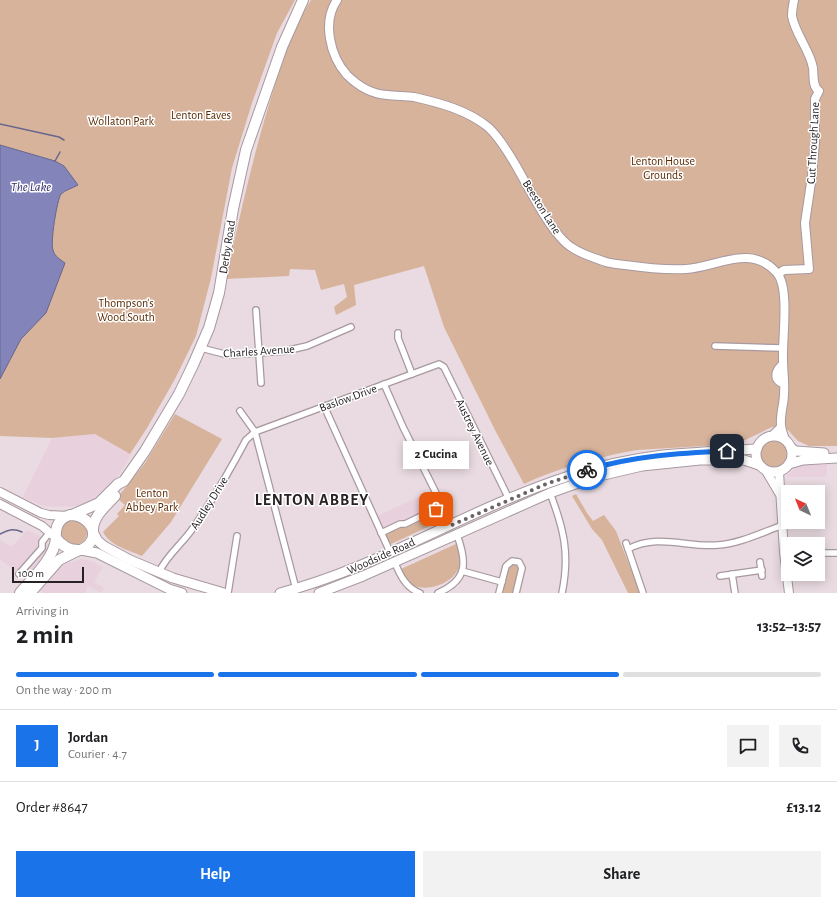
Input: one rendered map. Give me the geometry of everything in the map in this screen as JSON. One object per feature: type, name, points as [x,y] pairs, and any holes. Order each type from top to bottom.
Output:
[{"type":"highway","name":"Derby Road","points":[[93,531],[95,519],[122,488],[124,481],[145,451],[179,394],[200,348],[216,306],[233,209],[246,150],[282,47],[303,0]]},
{"type":"highway","name":"Derby Road","points":[[70,515],[99,503],[118,484],[124,481]]},
{"type":"highway","points":[[20,593],[50,556],[55,546],[54,536],[57,526],[62,519],[70,515],[84,518],[93,531],[89,543],[80,550],[59,560],[34,592]]},
{"type":"highway","points":[[54,536],[66,547],[80,550]]},
{"type":"main road","points":[[837,453],[796,451],[791,448],[785,440],[772,436],[761,441],[756,449],[756,457],[762,468],[772,473],[779,472],[790,464],[803,460],[837,458]]},
{"type":"main road","points":[[790,464],[792,455],[791,448]]},
{"type":"main road","name":"Woodside Road","points":[[280,593],[339,575],[509,499],[592,468],[628,460],[662,455],[756,449]]},
{"type":"main road","name":"Woodside Road","points":[[318,593],[363,576],[550,493],[595,477],[642,466],[671,462],[707,460],[744,460],[762,468]]},
{"type":"main road","points":[[546,484],[550,493]]},
{"type":"main road","points":[[452,525],[457,535]]},
{"type":"main road","points":[[93,531],[97,539],[104,546],[130,560],[210,591],[224,593]]},
{"type":"main road","points":[[80,550],[97,553],[169,589],[182,593]]},
{"type":"street","name":"Beeston Lane","points":[[337,0],[332,8],[330,19],[330,37],[335,57],[347,75],[364,88],[374,93],[389,96],[412,97],[464,111],[485,125],[496,136],[510,156],[556,233],[570,247],[609,263],[652,270],[688,269],[726,260],[745,258],[754,259],[764,263],[778,274]]},
{"type":"street","name":"Cut Through Lane","points":[[778,274],[784,270],[809,269],[805,223],[815,142],[815,99],[819,91],[815,86],[810,56],[792,16],[794,0]]},
{"type":"street","points":[[778,274],[784,297],[782,364],[784,396],[782,406]]},
{"type":"street","points":[[256,310],[261,382]]},
{"type":"street","name":"Charles Avenue","points":[[200,348],[224,355],[286,351],[303,348],[340,335],[352,327]]},
{"type":"street","points":[[398,333],[412,374]]},
{"type":"street","points":[[715,346],[783,348]]},
{"type":"street","points":[[782,364],[779,377],[782,406],[781,427],[785,440]]},
{"type":"street","name":"Baslow Drive","points":[[255,432],[384,384],[441,365]]},
{"type":"street","name":"Austrey Avenue","points":[[441,365],[444,367],[509,499]]},
{"type":"street","points":[[384,384],[403,427],[452,525]]},
{"type":"street","points":[[324,406],[390,552]]},
{"type":"street","points":[[240,411],[255,432],[296,589]]},
{"type":"street","points":[[772,436],[781,427]]},
{"type":"street","name":"Audley Drive","points":[[160,572],[164,563],[187,537],[203,515],[246,440],[255,432]]},
{"type":"street","points":[[762,468],[780,494]]},
{"type":"street","points":[[779,472],[781,504]]},
{"type":"street","points":[[0,492],[41,513],[49,515],[70,515]]},
{"type":"street","points":[[550,493],[560,521],[565,544],[566,565],[562,593]]},
{"type":"street","points":[[0,504],[40,524],[54,536],[42,542],[42,548],[19,574]]},
{"type":"street","points":[[20,514],[24,504]]},
{"type":"street","name":"Woodside Road","points":[[381,533],[400,524],[405,524],[442,506]]},
{"type":"street","points":[[628,549],[636,545],[655,541],[719,545],[730,543],[781,526]]},
{"type":"street","points":[[443,592],[456,582],[462,571],[464,560],[463,552],[457,535]]},
{"type":"street","points":[[228,593],[237,536]]},
{"type":"street","points":[[626,543],[643,593]]},
{"type":"street","points":[[825,553],[837,553]]},
{"type":"street","points":[[499,593],[507,564],[512,561],[519,562],[522,571],[516,593]]},
{"type":"street","points":[[395,562],[401,578],[417,593]]},
{"type":"street","points":[[720,576],[762,573],[760,562]]},
{"type":"street","points":[[462,571],[502,582]]},
{"type":"street","points":[[732,574],[735,593]]},
{"type":"street","points":[[788,581],[789,593]]},
{"type":"shaded area","points":[[95,434],[131,455],[120,473],[99,497],[79,506],[49,507],[23,497],[52,438]]},
{"type":"shaded area","points":[[827,465],[827,477],[786,477],[797,466]]},
{"type":"shaded area","points":[[436,489],[443,503],[377,533],[371,519]]},
{"type":"shaded area","points":[[27,530],[40,536],[49,544],[47,551],[25,579],[0,559],[0,540],[12,547]]},
{"type":"shaded area","points":[[82,559],[91,561],[103,567],[94,582],[104,588],[101,593],[88,586],[85,593],[44,593],[39,590],[64,564]]},
{"type":"green space","name":"Wollaton Park","points":[[0,0],[295,0],[277,33],[252,103],[232,168],[211,278],[196,336],[175,379],[147,428],[130,454],[95,434],[52,438],[0,436]]},
{"type":"green space","name":"Lenton House Grounds","points":[[311,0],[837,0],[837,446],[809,446],[798,441],[788,430],[772,427],[737,444],[637,450],[579,464],[536,478],[524,484],[495,430],[444,327],[424,266],[354,285],[356,305],[336,315],[334,307],[347,297],[344,284],[321,290],[315,270],[290,269],[289,276],[226,279],[263,123],[282,62],[292,36]]},
{"type":"green space","name":"Lenton Abbey Park","points":[[175,414],[222,439],[171,522],[142,556],[110,541],[103,532],[119,516],[117,514],[125,505],[117,498],[145,463]]},
{"type":"green space","points":[[775,440],[785,444],[789,454],[785,464],[775,468],[765,464],[761,454],[765,444]]},
{"type":"green space","points":[[576,494],[593,521],[604,515],[616,531],[640,593],[628,593],[602,540],[592,529],[572,496]]},
{"type":"green space","points":[[438,513],[442,514],[444,518],[443,520],[391,544],[388,543],[386,534],[400,528],[405,528]]},
{"type":"green space","points":[[74,519],[83,523],[87,532],[83,541],[74,545],[65,541],[61,532],[65,523]]},
{"type":"green space","points":[[456,544],[460,553],[461,562],[454,576],[439,585],[422,588],[414,586],[401,569]]},
{"type":"green space","points":[[514,563],[518,564],[521,568],[514,593],[501,593],[508,567]]},
{"type":"water","name":"The Lake","points":[[0,145],[55,161],[64,166],[78,185],[65,191],[59,198],[54,222],[52,246],[58,258],[65,263],[46,313],[21,339],[0,379]]},
{"type":"waterway","points":[[0,124],[59,137],[64,140]]},
{"type":"waterway","points":[[55,161],[60,152]]},
{"type":"waterway","points":[[0,534],[11,530],[22,532]]},
{"type":"way so far","points":[[436,509],[442,506],[452,525],[509,499],[587,470]]},
{"type":"place","name":"2 Cucina","points":[[436,509]]},
{"type":"district","name":"LENTON ABBEY","points":[[312,499]]},
{"type":"route","points":[[587,470],[609,464],[653,456],[727,451]]},
{"type":"park label","name":"Lenton Eaves","points":[[201,115]]},
{"type":"park label","name":"Thompson's Wood South","points":[[126,310]]}]
